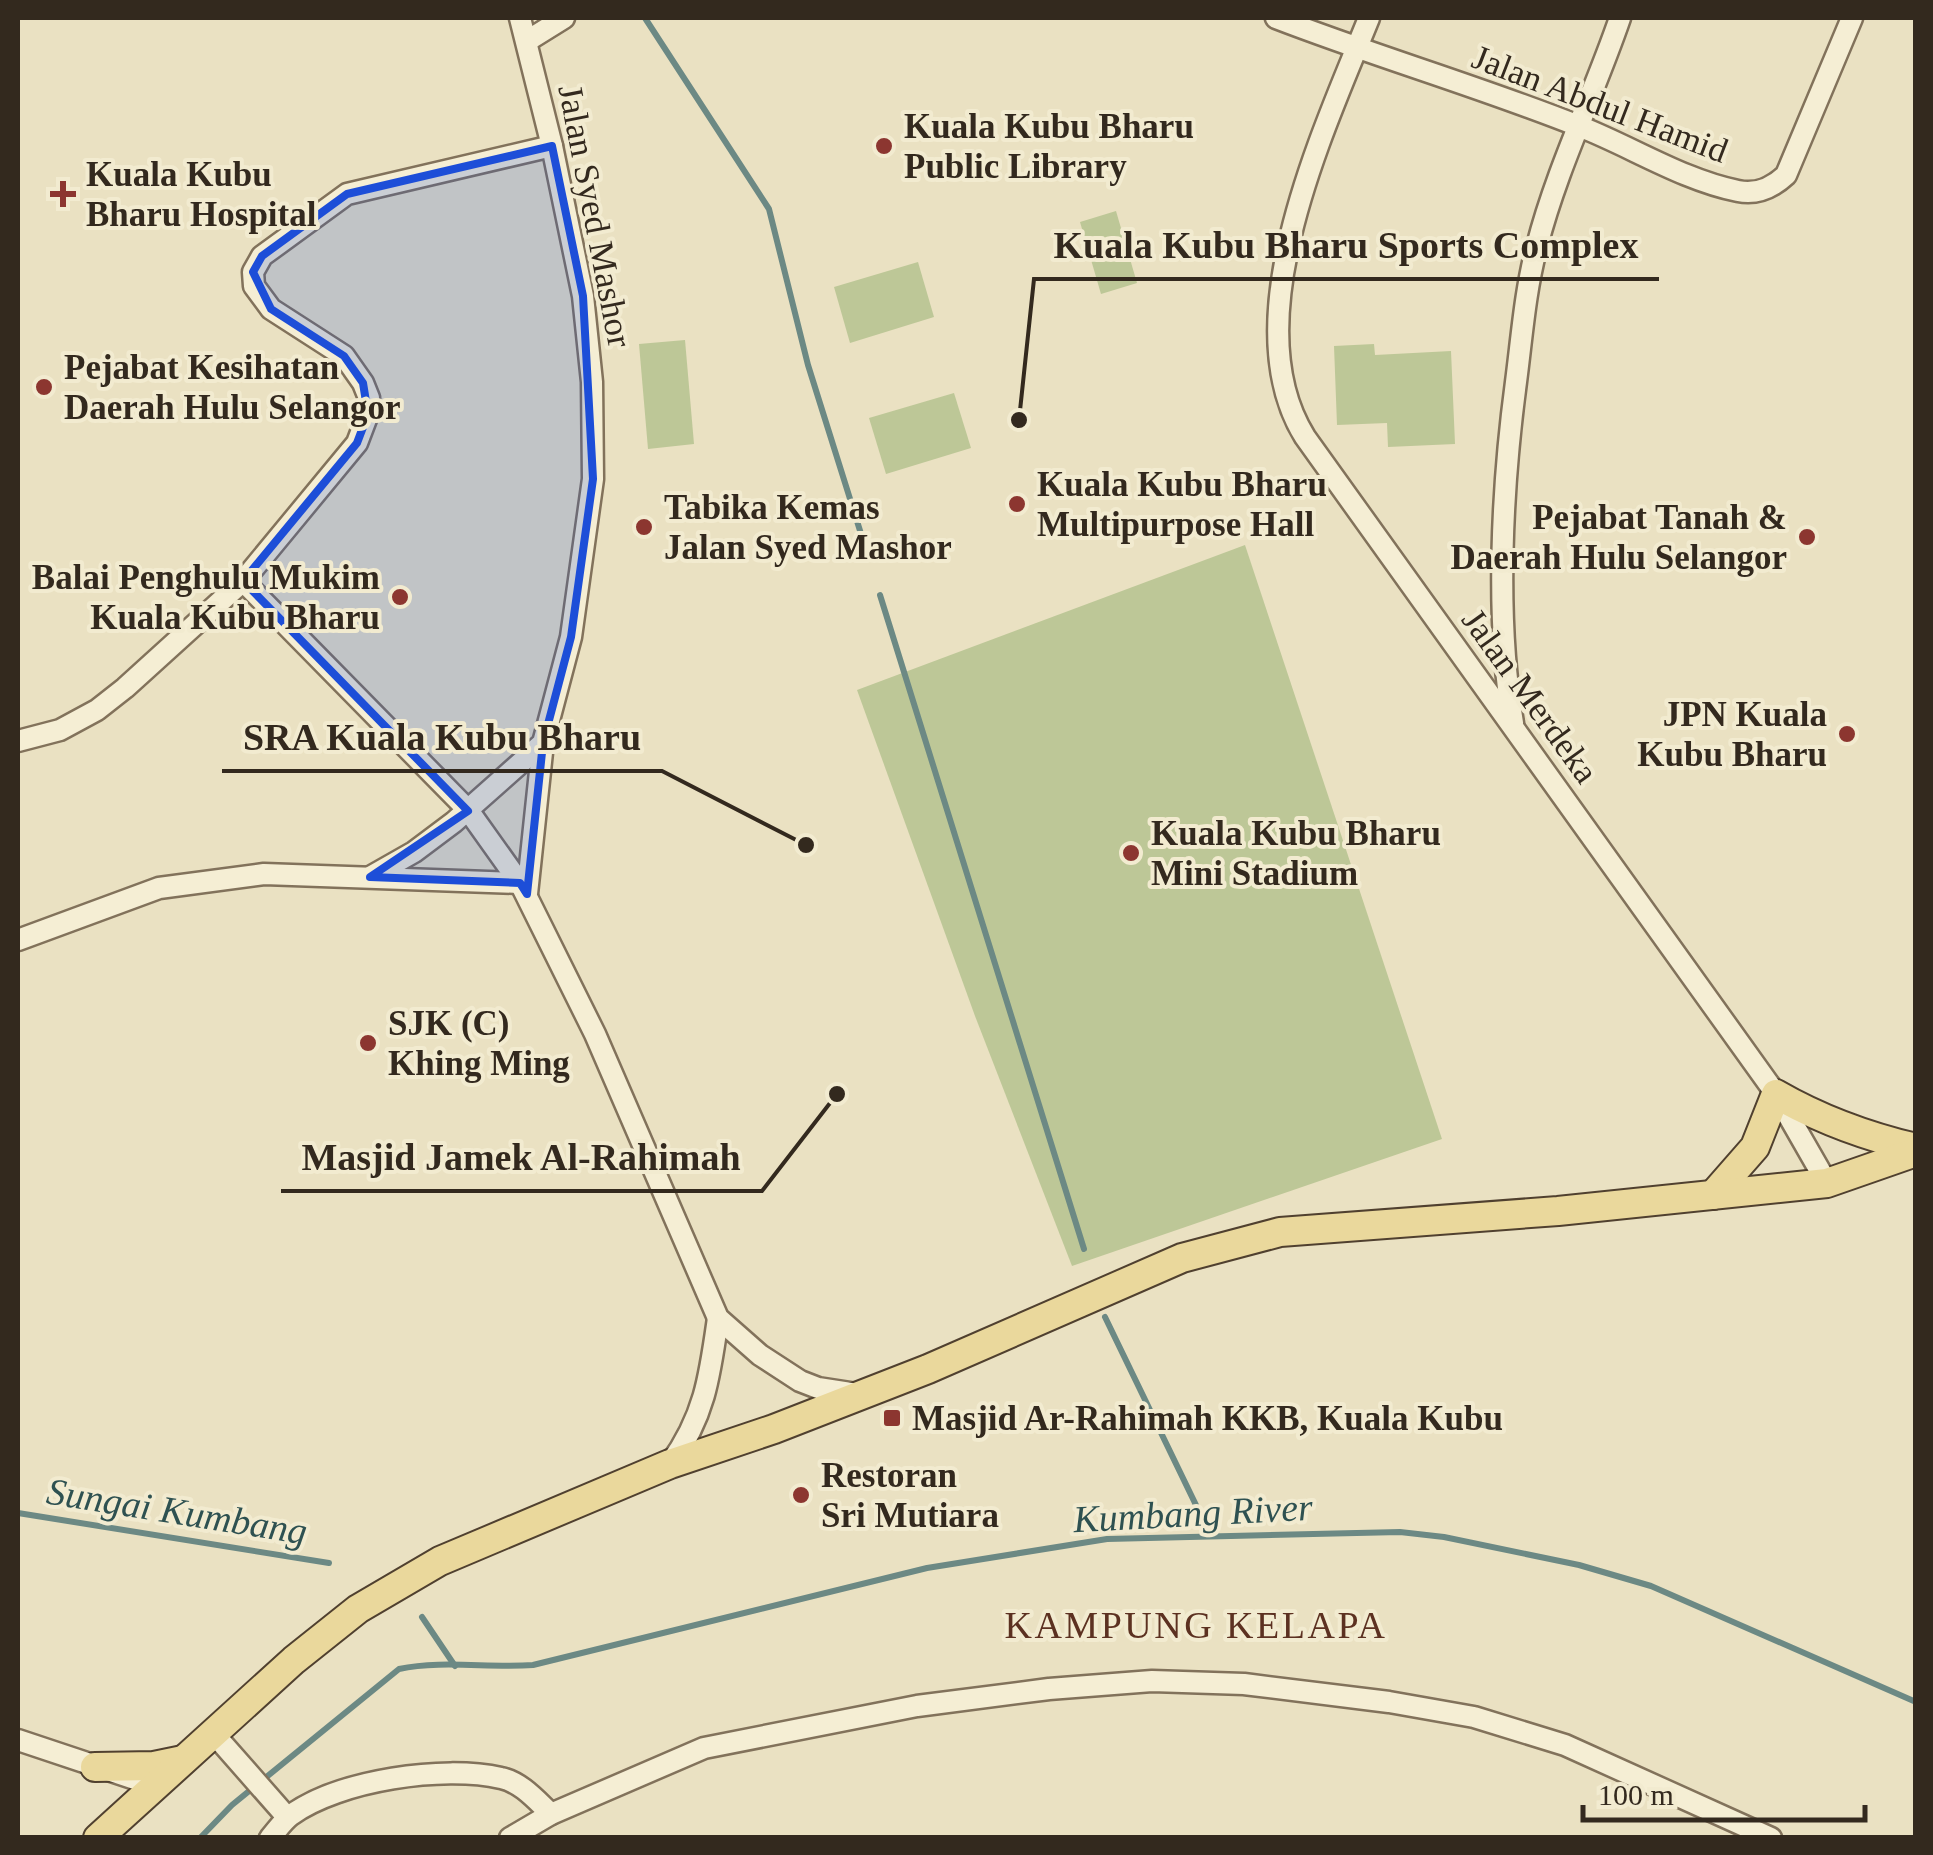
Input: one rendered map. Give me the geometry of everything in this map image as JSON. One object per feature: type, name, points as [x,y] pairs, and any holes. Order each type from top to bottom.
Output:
[{"type":"main road","points":[[1713,1195],[1754,1147],[1776,1094],[1811,1115],[1916,1150]]},
{"type":"main road","points":[[98,1838],[294,1660],[358,1609],[440,1561],[670,1464],[864,1394],[1182,1258],[1280,1232],[1558,1212],[1826,1182],[1916,1150]]},
{"type":"main road","points":[[95,1767],[154,1766],[186,1760]]},
{"type":"street","name":"Jalan Syed Mashor","points":[[520,18],[583,296],[592,382],[593,478],[571,637],[543,743],[524,889]]},
{"type":"street","points":[[527,40],[564,18]]},
{"type":"street","name":"Jalan Abdul Hamid","points":[[1276,18],[1580,126],[1708,182],[1742,192],[1775,186],[1786,175],[1852,18]]},
{"type":"street","name":"Jalan Merdeka","points":[[1369,18],[1313,164],[1289,246],[1278,306],[1278,368],[1286,400],[1305,437],[1776,1094],[1826,1182]]},
{"type":"street","points":[[1514,730],[1504,655],[1508,440],[1524,310],[1537,246],[1620,18]]},
{"type":"street","points":[[18,741],[60,730],[97,710],[244,581],[357,444],[368,414],[369,398],[364,383],[344,356],[271,309],[254,286],[253,272],[262,256],[346,194],[552,146]]},
{"type":"street","points":[[244,581],[468,810],[524,889],[595,1034],[718,1318],[760,1355],[800,1382],[864,1394]]},
{"type":"street","points":[[1474,676],[1504,655]]},
{"type":"street","points":[[370,876],[414,852],[543,743]]},
{"type":"street","points":[[18,940],[158,888],[264,874],[370,876],[524,889]]},
{"type":"street","points":[[670,1464],[691,1435],[702,1408],[718,1318]]},
{"type":"street","points":[[510,1838],[550,1814],[704,1748],[917,1706],[1152,1682],[1244,1684],[1474,1717],[1564,1745],[1771,1838]]},
{"type":"street","points":[[214,1734],[288,1817]]},
{"type":"street","points":[[18,1740],[156,1786]]},
{"type":"street","points":[[270,1838],[288,1817],[310,1803],[381,1781],[444,1774],[504,1778],[550,1814]]},
{"type":"highlighted area","points":[[552,146],[583,296],[593,479],[571,637],[543,743],[527,894],[520,883],[370,877],[468,811],[243,581],[357,443],[368,414],[363,383],[344,356],[271,309],[253,272],[262,256],[347,194]]},
{"type":"green space","points":[[1116,211],[1137,283],[1101,294],[1080,222]]},
{"type":"green space","points":[[918,262],[934,317],[850,343],[834,287]]},
{"type":"green space","points":[[685,340],[694,444],[648,449],[639,344]]},
{"type":"green space","points":[[1374,344],[1375,355],[1451,351],[1455,444],[1388,447],[1387,423],[1337,425],[1334,346]]},
{"type":"green space","points":[[954,393],[971,448],[886,474],[869,418]]},
{"type":"green space","name":"Kuala Kubu Bharu Mini Stadium","points":[[1245,545],[1442,1139],[1072,1266],[975,1016],[857,690]]},
{"type":"waterway","points":[[645,18],[769,209],[808,365],[862,537]]},
{"type":"waterway","points":[[880,595],[1084,1249]]},
{"type":"waterway","points":[[1105,1317],[1210,1534]]},
{"type":"waterway","name":"Sungai Kumbang","points":[[18,1513],[329,1563]]},
{"type":"waterway","name":"Kumbang River","points":[[200,1838],[232,1805],[399,1669],[431,1665],[533,1665],[927,1568],[1107,1539],[1400,1532],[1444,1537],[1579,1565],[1651,1586],[1916,1702]]},
{"type":"waterway","name":"Sungai Kumbang","points":[[422,1617],[455,1666]]},
{"type":"place","name":"Kuala Kubu Bharu Public Library","points":[[884,146]]},
{"type":"place","name":"Kuala Kubu Bharu Hospital","points":[[63,194]]},
{"type":"place","name":"Pejabat Kesihatan Daerah Hulu Selangor","points":[[44,387]]},
{"type":"place","name":"Kuala Kubu Bharu Sports Complex","points":[[1019,420]]},
{"type":"place","name":"Kuala Kubu Bharu Multipurpose Hall","points":[[1017,504]]},
{"type":"place","name":"Tabika Kemas Jalan Syed Mashor","points":[[644,527]]},
{"type":"place","name":"Pejabat Tanah & Daerah Hulu Selangor","points":[[1807,537]]},
{"type":"place","name":"Balai Penghulu Mukim Kuala Kubu Bharu","points":[[400,597]]},
{"type":"place","name":"JPN Kuala Kubu Bharu","points":[[1847,734]]},
{"type":"place","name":"SRA Kuala Kubu Bharu","points":[[806,845]]},
{"type":"place","name":"Kuala Kubu Bharu Mini Stadium","points":[[1131,853]]},
{"type":"place","name":"SJK (C) Khing Ming","points":[[368,1043]]},
{"type":"place","name":"Masjid Jamek Al-Rahimah","points":[[837,1094]]},
{"type":"place","name":"Masjid Ar-Rahimah KKB, Kuala Kubu","points":[[892,1418]]},
{"type":"place","name":"Restoran Sri Mutiara","points":[[801,1495]]},
{"type":"district","name":"KAMPUNG KELAPA","points":[[1196,1625]]}]
